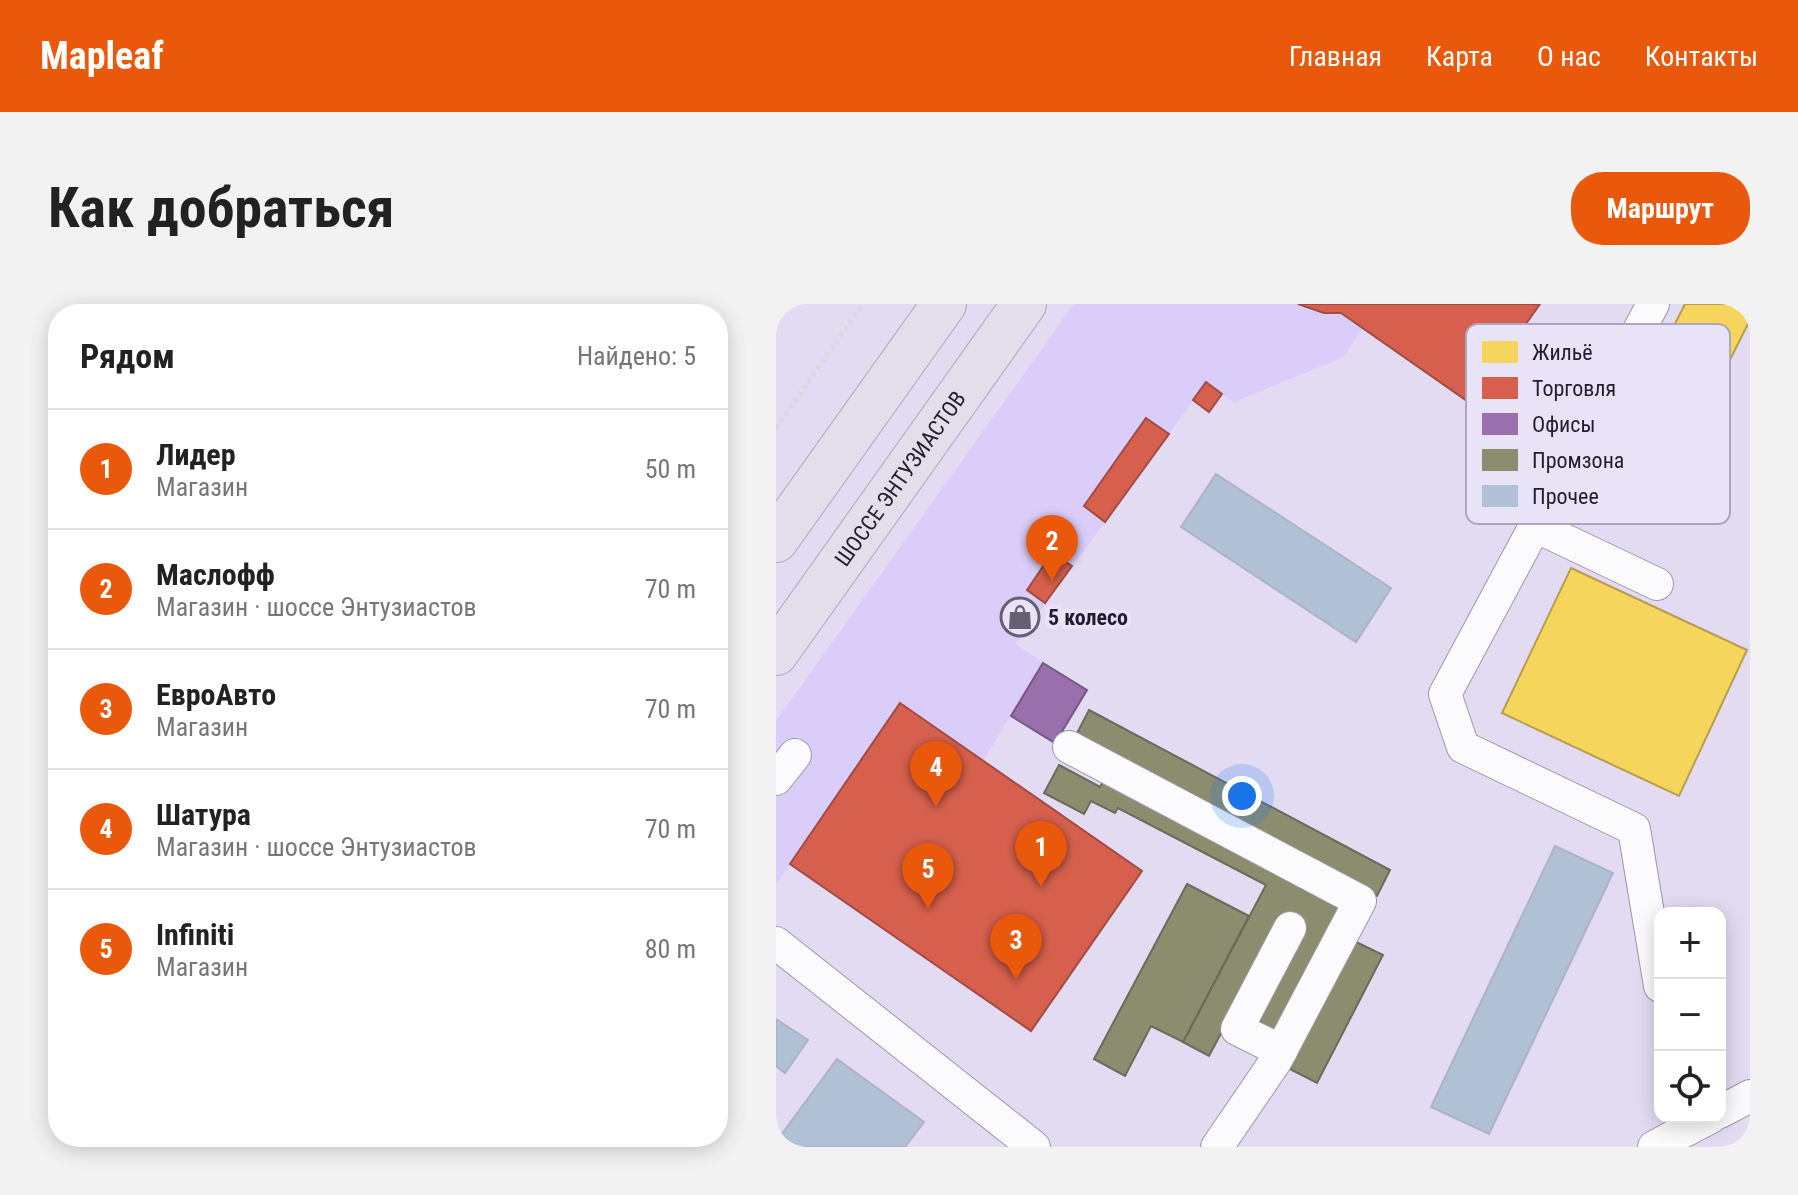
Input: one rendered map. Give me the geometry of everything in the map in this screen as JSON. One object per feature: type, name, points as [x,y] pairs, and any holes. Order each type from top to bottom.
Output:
[{"type":"highway","points":[[776,540],[944,304]]},
{"type":"highway","name":"ШОССЕ ЭНТУЗИАСТОВ","points":[[776,653],[1024,304]]},
{"type":"street","points":[[1642,324],[1653,304]]},
{"type":"street","points":[[1657,584],[1535,526],[1445,694],[1463,747],[1634,829],[1659,979]]},
{"type":"street","points":[[1069,747],[1360,901],[1281,1051],[1217,1147]]},
{"type":"street","points":[[1281,1051],[1237,1029],[1290,928]]},
{"type":"street","points":[[776,943],[1034,1147]]},
{"type":"street","points":[[1726,1109],[1750,1096]]},
{"type":"street","points":[[1654,1147],[1690,1123]]},
{"type":"path","points":[[776,428],[863,304]]},
{"type":"shaded area","points":[[1074,304],[1540,304],[1526,324],[1466,324],[1466,400],[1363,327],[1344,357],[1234,402],[1206,383],[1016,644],[1043,663],[983,761],[1142,871],[1031,1031],[791,864],[776,884],[776,721]]},
{"type":"building: Жильё","points":[[1685,304],[1750,304],[1750,320],[1730,360],[1730,324],[1675,324]]},
{"type":"building: Жильё","points":[[1571,568],[1747,650],[1679,796],[1502,713]]},
{"type":"building: Торговля","points":[[1298,304],[1540,304],[1526,324],[1466,324],[1466,400],[1341,313],[1324,313]]},
{"type":"building: Торговля","points":[[1206,382],[1222,394],[1209,412],[1193,400]]},
{"type":"building: Торговля","points":[[1146,418],[1169,434],[1105,522],[1084,506]]},
{"type":"building: Торговля","points":[[1052,553],[1072,566],[1045,603],[1027,590]]},
{"type":"building: Торговля","points":[[900,703],[1142,871],[1031,1031],[790,864]]},
{"type":"building: Офисы","points":[[1043,663],[1087,690],[1055,743],[1011,716]]},
{"type":"building: Промзона","points":[[1089,710],[1390,870],[1377,896],[1076,735]]},
{"type":"building: Промзона","points":[[1059,765],[1100,787],[1104,780],[1342,905],[1273,1036],[1253,1026],[1280,923],[1209,1056],[1183,1042],[1266,885],[1118,808],[1115,813],[1091,801],[1084,814],[1044,793]]},
{"type":"building: Промзона","points":[[1187,884],[1249,916],[1183,1042],[1151,1026],[1125,1076],[1094,1059]]},
{"type":"building: Промзона","points":[[1354,941],[1383,955],[1317,1083],[1288,1068]]},
{"type":"building: Прочее","points":[[1216,474],[1391,588],[1356,642],[1181,527]]},
{"type":"building: Прочее","points":[[1555,846],[1613,873],[1489,1134],[1431,1107]]},
{"type":"building: Прочее","points":[[776,1019],[808,1040],[785,1073],[776,1066]]},
{"type":"building: Прочее","points":[[837,1059],[924,1122],[905,1147],[776,1147],[776,1142]]},
{"type":"place","name":"Маслофф","points":[[1052,581]]},
{"type":"place","name":"5 колесо","points":[[1020,617]]},
{"type":"place","name":"Шатура","points":[[936,807]]},
{"type":"place","name":"Лидер","points":[[1041,887]]},
{"type":"place","name":"Infiniti","points":[[928,909]]},
{"type":"place","name":"ЕвроАвто","points":[[1016,980]]}]
